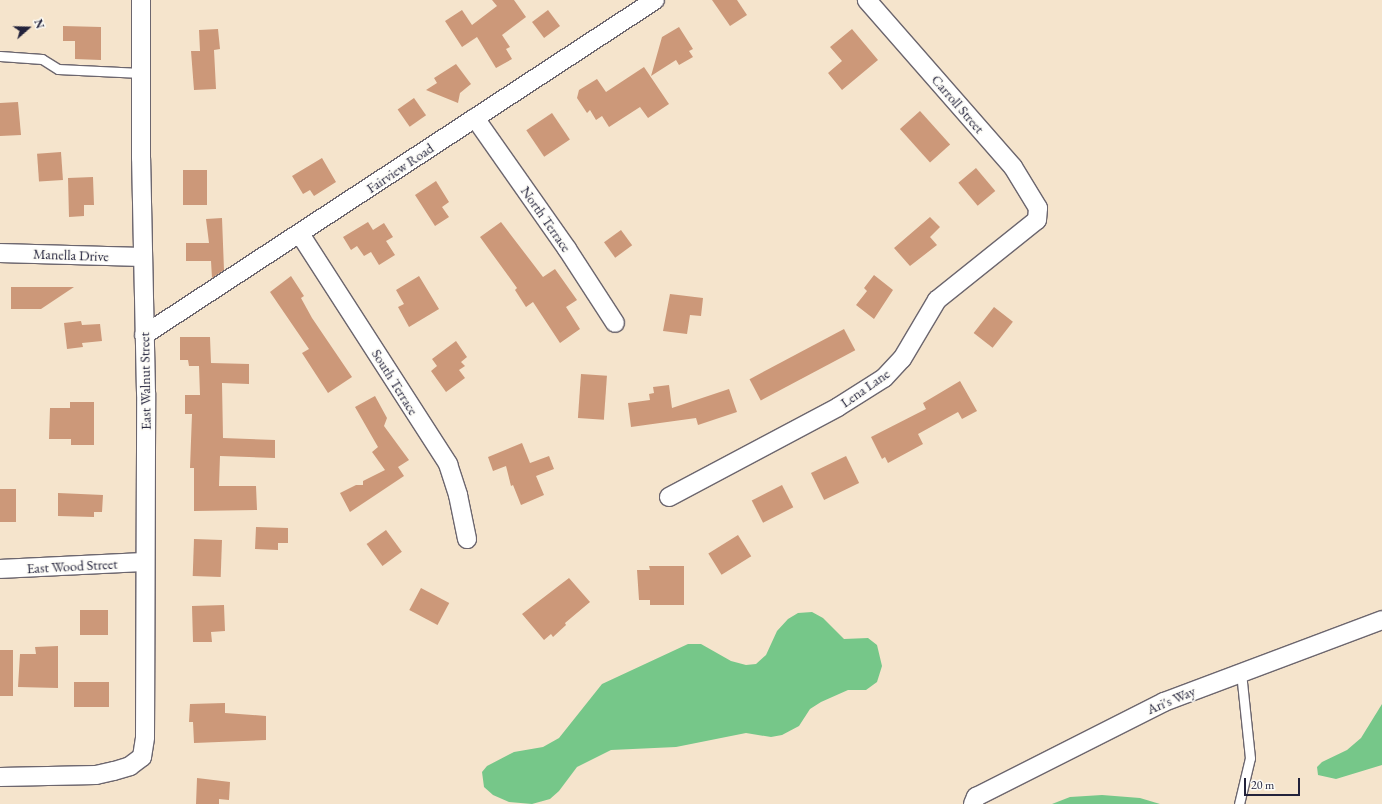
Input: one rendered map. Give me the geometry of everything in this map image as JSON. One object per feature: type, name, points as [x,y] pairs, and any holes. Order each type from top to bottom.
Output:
[{"type":"street","name":"East Walnut Street","points":[[0,777],[96,775],[130,766],[142,756],[146,737],[148,692],[145,562],[141,0]]},
{"type":"street","name":"Fairview Road","points":[[144,335],[656,0]]},
{"type":"street","name":"Carroll Street","points":[[867,0],[1013,167],[1038,208],[1037,216]]},
{"type":"street","name":"North Terrace","points":[[475,118],[567,249],[615,323]]},
{"type":"street","name":"Lena Lane","points":[[669,497],[838,407],[884,378],[902,359],[936,300],[1011,242],[1037,220],[1037,216]]},
{"type":"street","name":"South Terrace","points":[[300,234],[448,464],[458,495],[467,539]]},
{"type":"street","name":"Manella Drive","points":[[0,253],[143,257]]},
{"type":"street","name":"East Wood Street","points":[[0,570],[145,562]]},
{"type":"street","name":"Ari's Way","points":[[973,804],[976,796],[1164,702],[1382,620]]},
{"type":"lane","points":[[0,56],[42,59],[58,69],[141,73]]},
{"type":"lane","points":[[1239,804],[1250,758],[1241,673]]},
{"type":"green space","points":[[812,612],[823,618],[844,639],[868,638],[877,645],[882,666],[877,682],[866,690],[848,690],[821,702],[810,709],[799,726],[782,735],[771,737],[746,733],[676,747],[611,750],[577,767],[559,791],[550,799],[532,804],[509,802],[493,795],[484,787],[482,772],[487,766],[514,752],[543,747],[559,738],[602,684],[688,644],[701,644],[731,661],[746,665],[756,664],[766,655],[777,631],[788,619],[798,613]]},
{"type":"green space","points":[[1382,704],[1382,765],[1336,779],[1318,775],[1317,767],[1322,762],[1347,750],[1361,738]]},
{"type":"green space","points":[[1102,795],[1140,798],[1160,804],[1052,804],[1070,797]]},
{"type":"building","points":[[492,0],[514,0],[526,17],[502,35],[510,47],[506,49],[512,59],[496,68],[477,37],[462,47],[445,21],[462,10],[472,25],[497,6]]},
{"type":"building","points":[[712,0],[737,0],[747,15],[730,26]]},
{"type":"building","points":[[548,10],[560,26],[544,38],[532,22]]},
{"type":"building","points":[[63,26],[101,27],[101,60],[75,59],[75,41],[63,41]]},
{"type":"building","points":[[679,27],[693,49],[689,51],[693,57],[679,65],[676,60],[651,76],[662,37]]},
{"type":"building","points":[[218,29],[220,49],[214,50],[216,89],[194,90],[191,51],[200,51],[199,30]]},
{"type":"building","points":[[852,29],[878,60],[842,90],[828,73],[842,61],[830,47]]},
{"type":"building","points":[[456,64],[471,84],[460,93],[458,103],[426,90],[437,83],[434,78]]},
{"type":"building","points":[[644,67],[669,104],[648,118],[640,107],[609,127],[602,116],[596,120],[590,110],[587,113],[577,98],[579,90],[597,79],[606,92]]},
{"type":"building","points":[[414,98],[426,115],[410,127],[398,109]]},
{"type":"building","points":[[18,102],[21,135],[0,136],[0,103]]},
{"type":"building","points":[[920,111],[950,144],[930,163],[900,129]]},
{"type":"building","points":[[552,113],[570,140],[544,157],[526,130]]},
{"type":"building","points":[[61,152],[63,180],[39,182],[37,154]]},
{"type":"building","points":[[322,158],[336,182],[314,196],[310,190],[303,194],[292,176]]},
{"type":"building","points":[[976,168],[995,191],[978,206],[958,183]]},
{"type":"building","points":[[183,170],[207,170],[207,205],[183,205]]},
{"type":"building","points":[[93,177],[94,205],[84,205],[84,216],[69,217],[68,178]]},
{"type":"building","points":[[436,181],[449,202],[442,207],[449,217],[435,226],[415,195]]},
{"type":"building","points":[[930,217],[940,227],[930,237],[937,245],[910,266],[894,248]]},
{"type":"building","points":[[222,218],[224,270],[212,278],[211,261],[186,261],[186,243],[209,243],[206,219]]},
{"type":"building","points":[[368,222],[373,230],[384,223],[393,237],[386,241],[395,255],[379,265],[371,252],[364,256],[357,246],[351,250],[343,237]]},
{"type":"building","points":[[501,222],[543,277],[555,269],[577,300],[566,307],[580,329],[560,343],[533,302],[526,307],[515,290],[517,288],[480,237]]},
{"type":"building","points":[[621,230],[632,245],[615,258],[604,242]]},
{"type":"building","points":[[874,275],[893,290],[874,319],[856,305],[867,291],[864,288]]},
{"type":"building","points":[[291,276],[304,296],[301,298],[312,318],[352,377],[328,393],[302,353],[309,349],[270,292]]},
{"type":"building","points":[[419,276],[439,309],[409,327],[398,307],[404,304],[396,290]]},
{"type":"building","points":[[11,287],[74,287],[41,309],[11,309]]},
{"type":"building","points":[[670,294],[703,298],[701,316],[690,315],[687,334],[663,331]]},
{"type":"building","points":[[994,307],[1013,322],[993,348],[974,333]]},
{"type":"building","points":[[81,321],[82,325],[100,324],[102,341],[82,343],[83,347],[67,349],[64,323]]},
{"type":"building","points":[[844,329],[855,350],[761,400],[750,379]]},
{"type":"building","points":[[180,337],[210,337],[211,363],[249,364],[249,384],[222,383],[223,438],[275,440],[275,458],[220,456],[219,486],[256,486],[257,510],[194,511],[194,468],[190,468],[192,414],[185,414],[185,395],[200,395],[199,366],[189,366],[188,360],[180,360]]},
{"type":"building","points":[[456,341],[467,357],[461,362],[465,366],[459,370],[465,378],[446,392],[431,371],[437,366],[432,359]]},
{"type":"building","points":[[581,374],[607,376],[604,420],[578,418]]},
{"type":"building","points":[[960,381],[977,411],[962,419],[958,412],[918,434],[923,444],[888,463],[885,457],[882,459],[871,437],[926,409],[923,403]]},
{"type":"building","points":[[669,385],[672,408],[729,389],[737,412],[698,425],[696,418],[631,427],[628,403],[650,400],[649,394],[654,393],[653,387]]},
{"type":"building","points":[[375,396],[387,418],[384,426],[409,460],[398,467],[404,476],[350,512],[340,493],[356,485],[363,485],[363,481],[385,470],[372,452],[378,447],[355,407]]},
{"type":"building","points":[[70,402],[94,402],[94,445],[71,445],[71,439],[49,439],[50,408],[70,408]]},
{"type":"building","points":[[522,443],[530,463],[549,456],[554,469],[536,476],[544,495],[521,505],[513,485],[511,486],[506,466],[493,471],[488,457]]},
{"type":"building","points":[[846,456],[859,483],[824,500],[811,473]]},
{"type":"building","points":[[782,485],[793,507],[763,523],[752,500]]},
{"type":"building","points":[[0,489],[16,489],[16,522],[0,522]]},
{"type":"building","points":[[58,493],[103,495],[102,512],[94,512],[94,517],[58,516]]},
{"type":"building","points":[[256,527],[288,528],[288,543],[278,543],[278,550],[255,549]]},
{"type":"building","points":[[386,530],[402,552],[382,566],[367,544]]},
{"type":"building","points":[[738,535],[751,556],[722,575],[708,554]]},
{"type":"building","points":[[194,539],[222,540],[221,577],[193,576]]},
{"type":"building","points":[[649,566],[684,566],[684,605],[650,605],[650,600],[639,600],[637,570],[650,570]]},
{"type":"building","points":[[569,578],[590,602],[565,623],[566,625],[553,637],[551,634],[544,640],[522,614]]},
{"type":"building","points":[[421,588],[449,603],[438,625],[409,610]]},
{"type":"building","points":[[224,605],[225,631],[211,632],[212,642],[193,642],[192,606]]},
{"type":"building","points":[[80,610],[108,610],[108,635],[80,635]]},
{"type":"building","points":[[58,646],[58,688],[18,687],[20,654],[36,654],[35,647]]},
{"type":"building","points":[[0,650],[13,650],[13,696],[0,696]]},
{"type":"building","points":[[74,682],[109,682],[109,707],[74,707]]},
{"type":"building","points":[[225,703],[225,713],[266,716],[266,740],[194,743],[193,722],[189,722],[190,704]]},
{"type":"building","points":[[197,778],[230,782],[229,800],[219,799],[219,804],[196,804]]}]
